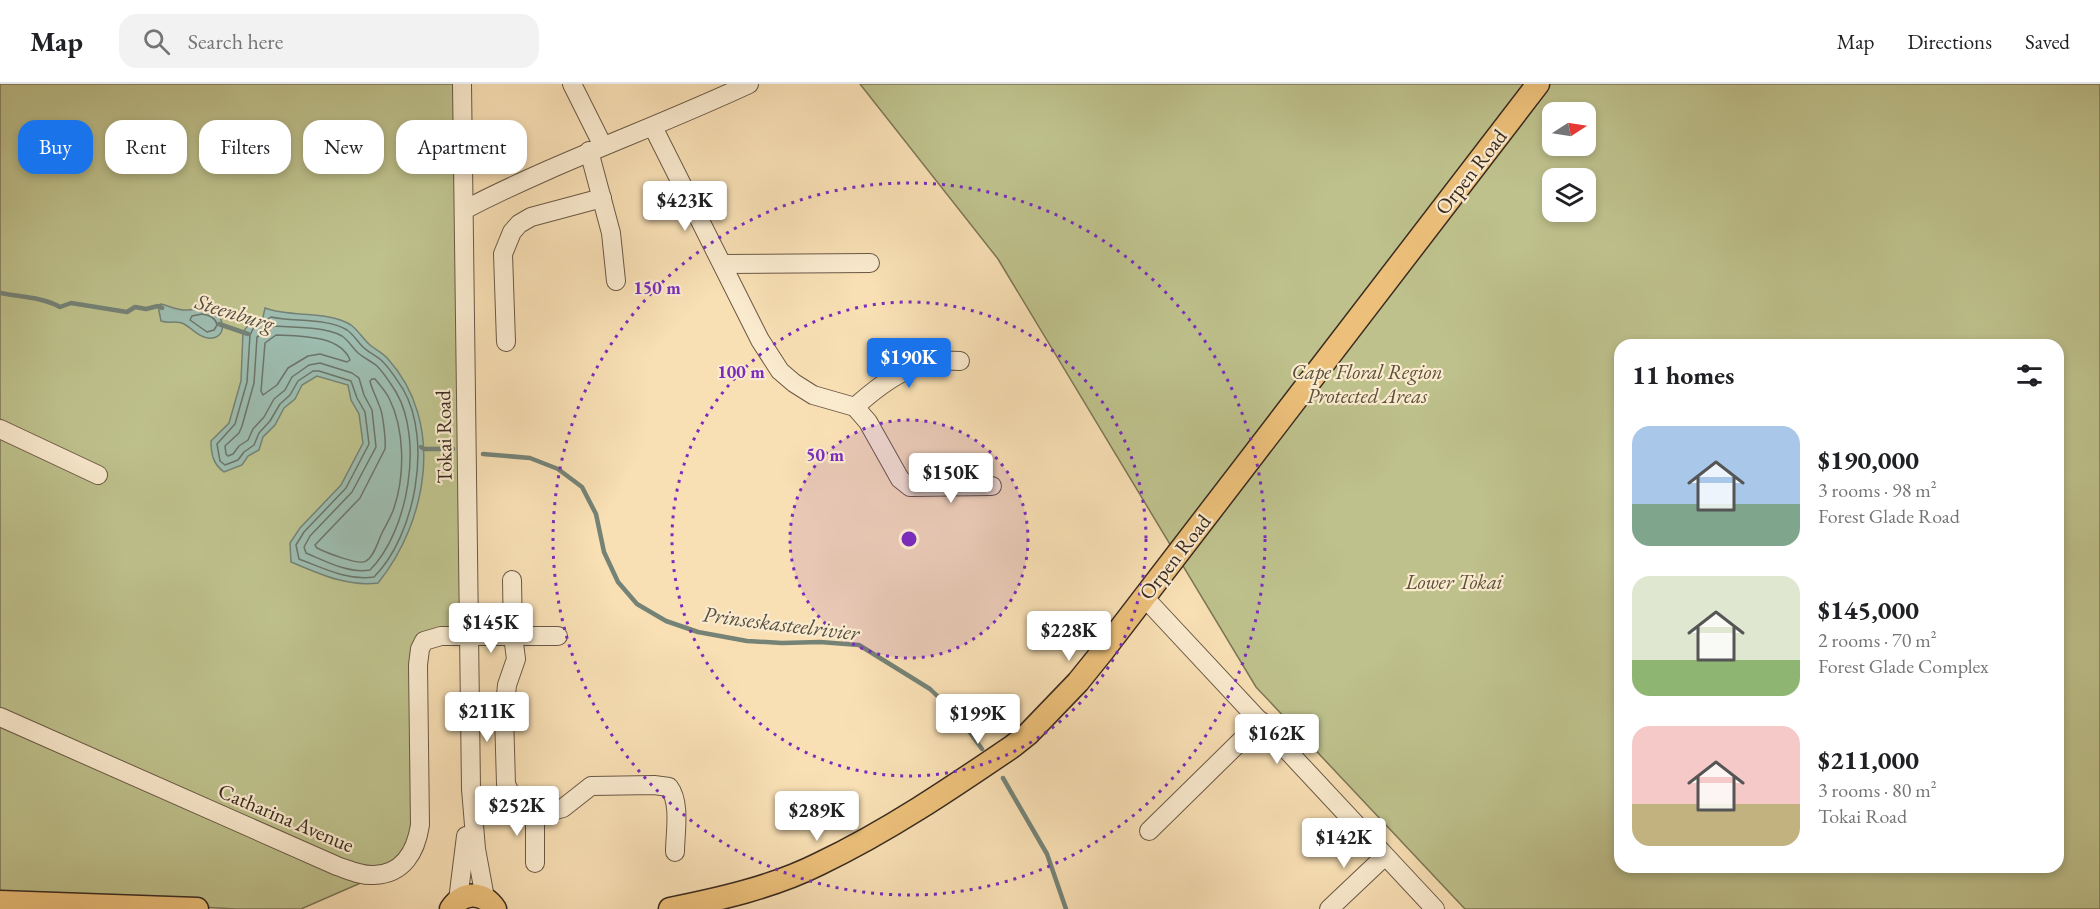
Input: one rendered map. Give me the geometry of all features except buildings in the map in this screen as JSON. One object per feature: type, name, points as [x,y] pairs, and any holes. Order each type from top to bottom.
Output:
[{"type":"main road","name":"Orpen Road","points":[[670,909],[730,895],[819,864],[910,815],[1028,734],[1078,682],[1171,565],[1538,84]]},
{"type":"main road","points":[[430,909],[455,904],[474,895],[494,906]]},
{"type":"main road","points":[[0,902],[197,909]]},
{"type":"street","name":"Tokai Road","points":[[462,84],[471,789],[478,866],[494,906]]},
{"type":"street","points":[[572,84],[596,149],[602,198],[611,233],[616,281]]},
{"type":"street","points":[[464,210],[596,149],[653,127],[722,90],[749,84]]},
{"type":"street","points":[[653,127],[760,340],[780,371],[813,395],[855,407],[868,423],[892,468],[910,488],[992,486]]},
{"type":"street","points":[[506,342],[503,254],[512,232],[519,224],[531,218],[602,198]]},
{"type":"street","points":[[723,264],[870,263]]},
{"type":"street","points":[[855,407],[883,384],[918,365],[943,360],[960,361]]},
{"type":"street","points":[[0,429],[98,475]]},
{"type":"street","points":[[512,580],[513,636],[516,659],[504,696],[508,791],[517,803],[536,811],[557,811],[591,786],[669,787],[674,796],[675,852]]},
{"type":"street","points":[[1144,597],[1435,909]]},
{"type":"street","name":"Catharina Avenue","points":[[0,717],[337,866],[361,874],[374,875],[384,873],[406,861],[414,851],[418,840],[420,825],[418,694],[420,649],[424,641],[429,638],[469,636],[558,636]]},
{"type":"street","points":[[1149,831],[1261,721]]},
{"type":"street","name":"Tokai Road","points":[[455,904],[471,789]]},
{"type":"street","points":[[535,863],[536,811]]},
{"type":"street","points":[[1329,909],[1385,856]]},
{"type":"green space","points":[[0,84],[463,84],[463,120],[396,120],[396,174],[464,174],[469,635],[420,649],[414,851],[395,868],[301,909],[236,909],[0,896]]},
{"type":"green space","name":"Cape Floral Region Protected Areas","points":[[860,84],[2100,84],[2100,909],[1465,909],[1256,687],[998,259]]},
{"type":"water","points":[[161,304],[181,310],[203,308],[212,310],[217,313],[222,322],[221,332],[214,338],[208,338],[181,323],[161,321],[158,306]]},
{"type":"water","points":[[265,308],[286,313],[332,317],[351,325],[370,345],[388,359],[406,384],[418,412],[423,441],[423,471],[418,501],[409,531],[395,558],[378,583],[344,581],[291,562],[290,543],[300,528],[341,485],[363,443],[359,414],[351,400],[348,385],[317,376],[302,385],[295,399],[284,408],[275,425],[263,437],[259,450],[248,456],[242,465],[224,472],[213,458],[211,441],[229,423],[241,381],[243,332],[249,324],[263,317]]},
{"type":"waterway","name":"Steenburg","points":[[0,293],[38,299],[60,307],[71,303],[127,312],[135,307],[146,309],[158,306],[162,308]]},
{"type":"waterway","name":"Steenburg","points":[[219,324],[248,334]]},
{"type":"waterway","name":"Prinseskasteelrivier","points":[[421,447],[424,449],[453,449]]},
{"type":"waterway","name":"Prinseskasteelrivier","points":[[483,454],[530,458],[558,469],[582,487],[596,514],[604,552],[618,582],[637,604],[666,621],[698,632],[747,641],[859,645],[930,689],[958,716],[982,749]]},
{"type":"waterway","name":"Prinseskasteelrivier","points":[[1003,778],[1047,854],[1066,909]]},
{"type":"park label","name":"Lower Tokai","points":[[1454,582]]}]
